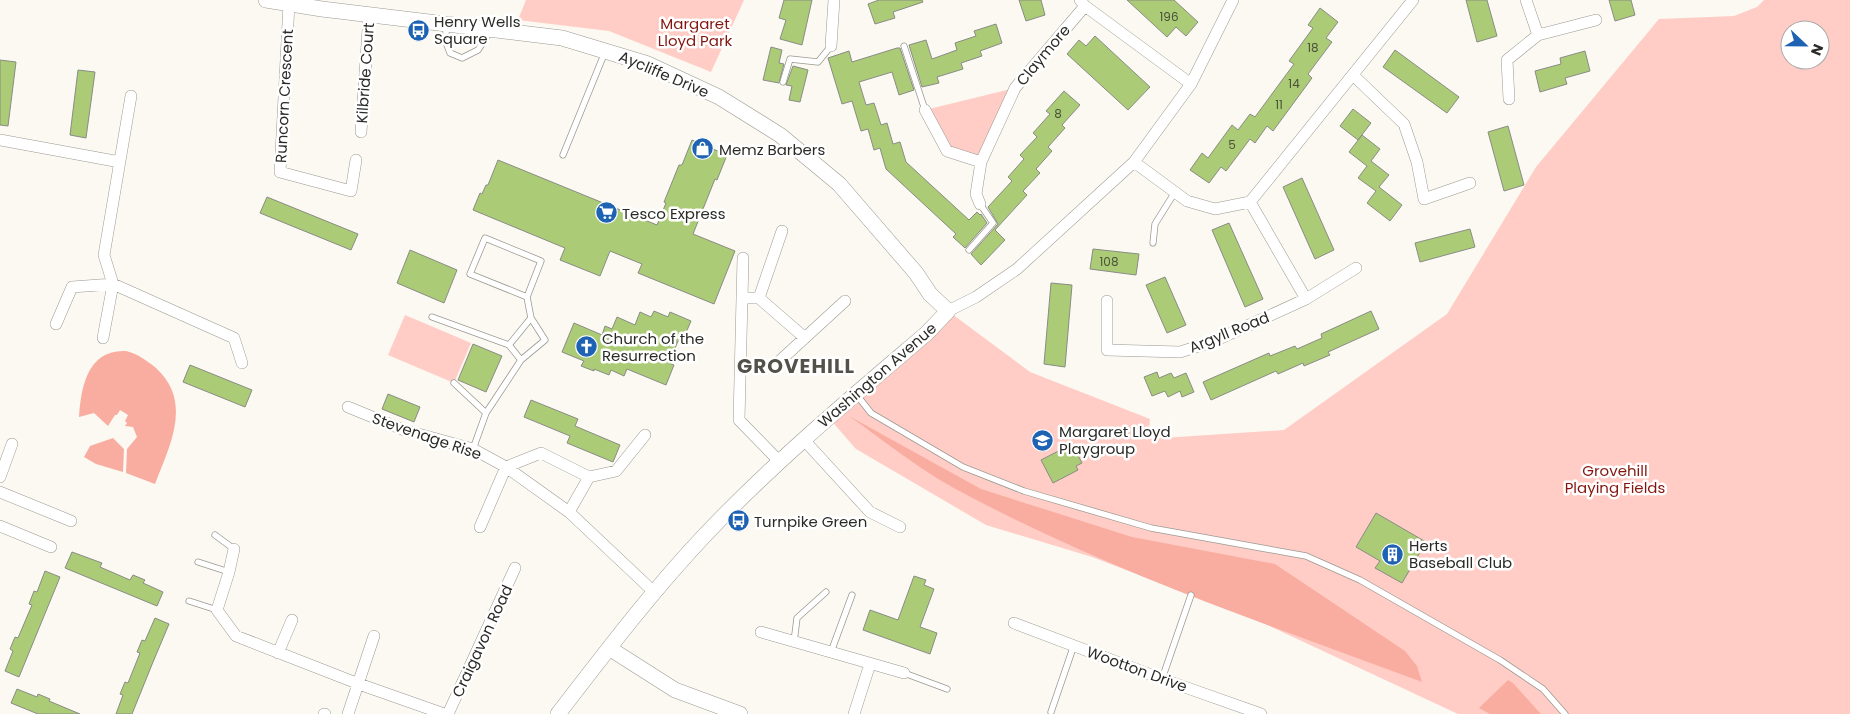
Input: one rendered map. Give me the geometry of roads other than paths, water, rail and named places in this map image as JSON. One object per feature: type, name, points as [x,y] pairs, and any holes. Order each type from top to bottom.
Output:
[{"type":"street","name":"Aycliffe Drive","points":[[266,0],[446,25],[562,38],[648,64],[719,97],[780,135],[839,184],[911,266],[930,294],[948,311]]},
{"type":"street","points":[[831,46],[834,0]]},
{"type":"street","name":"Washington Avenue","points":[[558,714],[609,648],[705,535],[779,461],[927,333],[948,311],[976,297],[1016,269],[1134,162],[1191,84],[1233,0]]},
{"type":"street","points":[[1134,162],[1187,201],[1215,209],[1250,202],[1413,0]]},
{"type":"street","points":[[1526,0],[1538,35]]},
{"type":"street","name":"Claymore","points":[[980,204],[976,194],[981,162],[1015,88],[1082,3],[1191,84]]},
{"type":"street","name":"Runcorn Crescent","points":[[289,4],[280,172],[351,191],[356,160]]},
{"type":"street","name":"Kilbride Court","points":[[361,132],[369,15]]},
{"type":"street","points":[[1509,98],[1507,60],[1538,35],[1596,20]]},
{"type":"street","points":[[1353,75],[1404,124],[1418,162],[1424,199],[1470,183]]},
{"type":"street","points":[[103,338],[113,284],[104,255],[131,96]]},
{"type":"street","points":[[925,110],[947,151],[981,162]]},
{"type":"street","points":[[0,140],[120,162]]},
{"type":"street","points":[[1250,202],[1306,299]]},
{"type":"street","points":[[759,298],[782,231]]},
{"type":"street","points":[[743,258],[739,420],[779,461]]},
{"type":"street","name":"Argyll Road","points":[[1107,301],[1107,350],[1180,352],[1212,342],[1306,299],[1356,268]]},
{"type":"street","points":[[56,324],[72,287],[113,284],[234,338],[242,363]]},
{"type":"street","points":[[742,298],[759,298],[805,338]]},
{"type":"street","points":[[772,368],[844,301]]},
{"type":"street","name":"Stevenage Rise","points":[[348,407],[404,430],[474,449],[506,467],[568,512],[655,593]]},
{"type":"street","points":[[480,528],[506,467],[540,453],[589,476],[616,471],[645,435]]},
{"type":"street","points":[[804,440],[870,512],[900,527]]},
{"type":"street","points":[[0,477],[12,444]]},
{"type":"street","points":[[568,512],[589,476]]},
{"type":"street","points":[[0,492],[71,521]]},
{"type":"street","points":[[0,526],[51,547]]},
{"type":"street","points":[[217,610],[234,549]]},
{"type":"street","name":"Craigavon Road","points":[[448,714],[515,568]]},
{"type":"street","name":"Craigavon Road","points":[[217,610],[236,636],[359,684],[444,714]]},
{"type":"street","points":[[278,653],[292,620]]},
{"type":"street","name":"Wootton Drive","points":[[1014,623],[1261,714]]},
{"type":"street","points":[[761,632],[904,673]]},
{"type":"street","points":[[348,714],[374,636]]},
{"type":"street","points":[[609,648],[675,690],[739,714]]},
{"type":"street","points":[[854,714],[870,664]]},
{"type":"lane","points":[[446,25],[446,42],[450,53],[462,58],[478,50],[492,29]]},
{"type":"lane","points":[[783,82],[790,59],[818,62],[831,46]]},
{"type":"lane","points":[[904,46],[925,110]]},
{"type":"lane","points":[[563,155],[606,50]]},
{"type":"lane","points":[[1153,243],[1155,224],[1175,192]]},
{"type":"lane","points":[[968,250],[994,223],[980,204]]},
{"type":"lane","points":[[474,449],[486,413],[521,360],[545,340],[531,318],[527,297],[541,260],[485,238],[470,274],[527,297]]},
{"type":"lane","points":[[432,317],[509,345],[521,360]]},
{"type":"lane","points":[[509,345],[531,318]]},
{"type":"lane","points":[[454,383],[486,413]]},
{"type":"lane","points":[[856,394],[871,413],[963,467],[1024,491],[1151,528],[1306,556],[1360,580],[1500,660],[1543,689],[1565,714]]},
{"type":"lane","points":[[215,536],[234,549]]},
{"type":"lane","points":[[198,562],[229,572]]},
{"type":"lane","points":[[794,642],[797,618],[826,592]]},
{"type":"lane","points":[[831,652],[852,595]]},
{"type":"lane","points":[[1162,679],[1192,595]]},
{"type":"lane","points":[[189,600],[217,610]]},
{"type":"lane","points":[[1051,712],[1074,645]]},
{"type":"lane","points":[[904,673],[947,689]]},
{"type":"place","name":"Henry Wells Square","points":[[418,30]]},
{"type":"place","name":"Memz Barbers","points":[[703,149]]},
{"type":"place","name":"Tesco Express","points":[[606,213]]},
{"type":"place","name":"Church of the Resurrection","points":[[586,347]]},
{"type":"place","name":"Margaret Lloyd Playgroup","points":[[1043,440]]},
{"type":"place","name":"Turnpike Green","points":[[738,521]]},
{"type":"place","name":"Herts Baseball Club","points":[[1393,554]]},
{"type":"district","name":"GROVEHILL","points":[[796,366]]},
{"type":"park label","name":"Margaret Lloyd Park","points":[[695,32]]},
{"type":"park label","name":"Grovehill Playing Fields","points":[[1615,478]]}]
